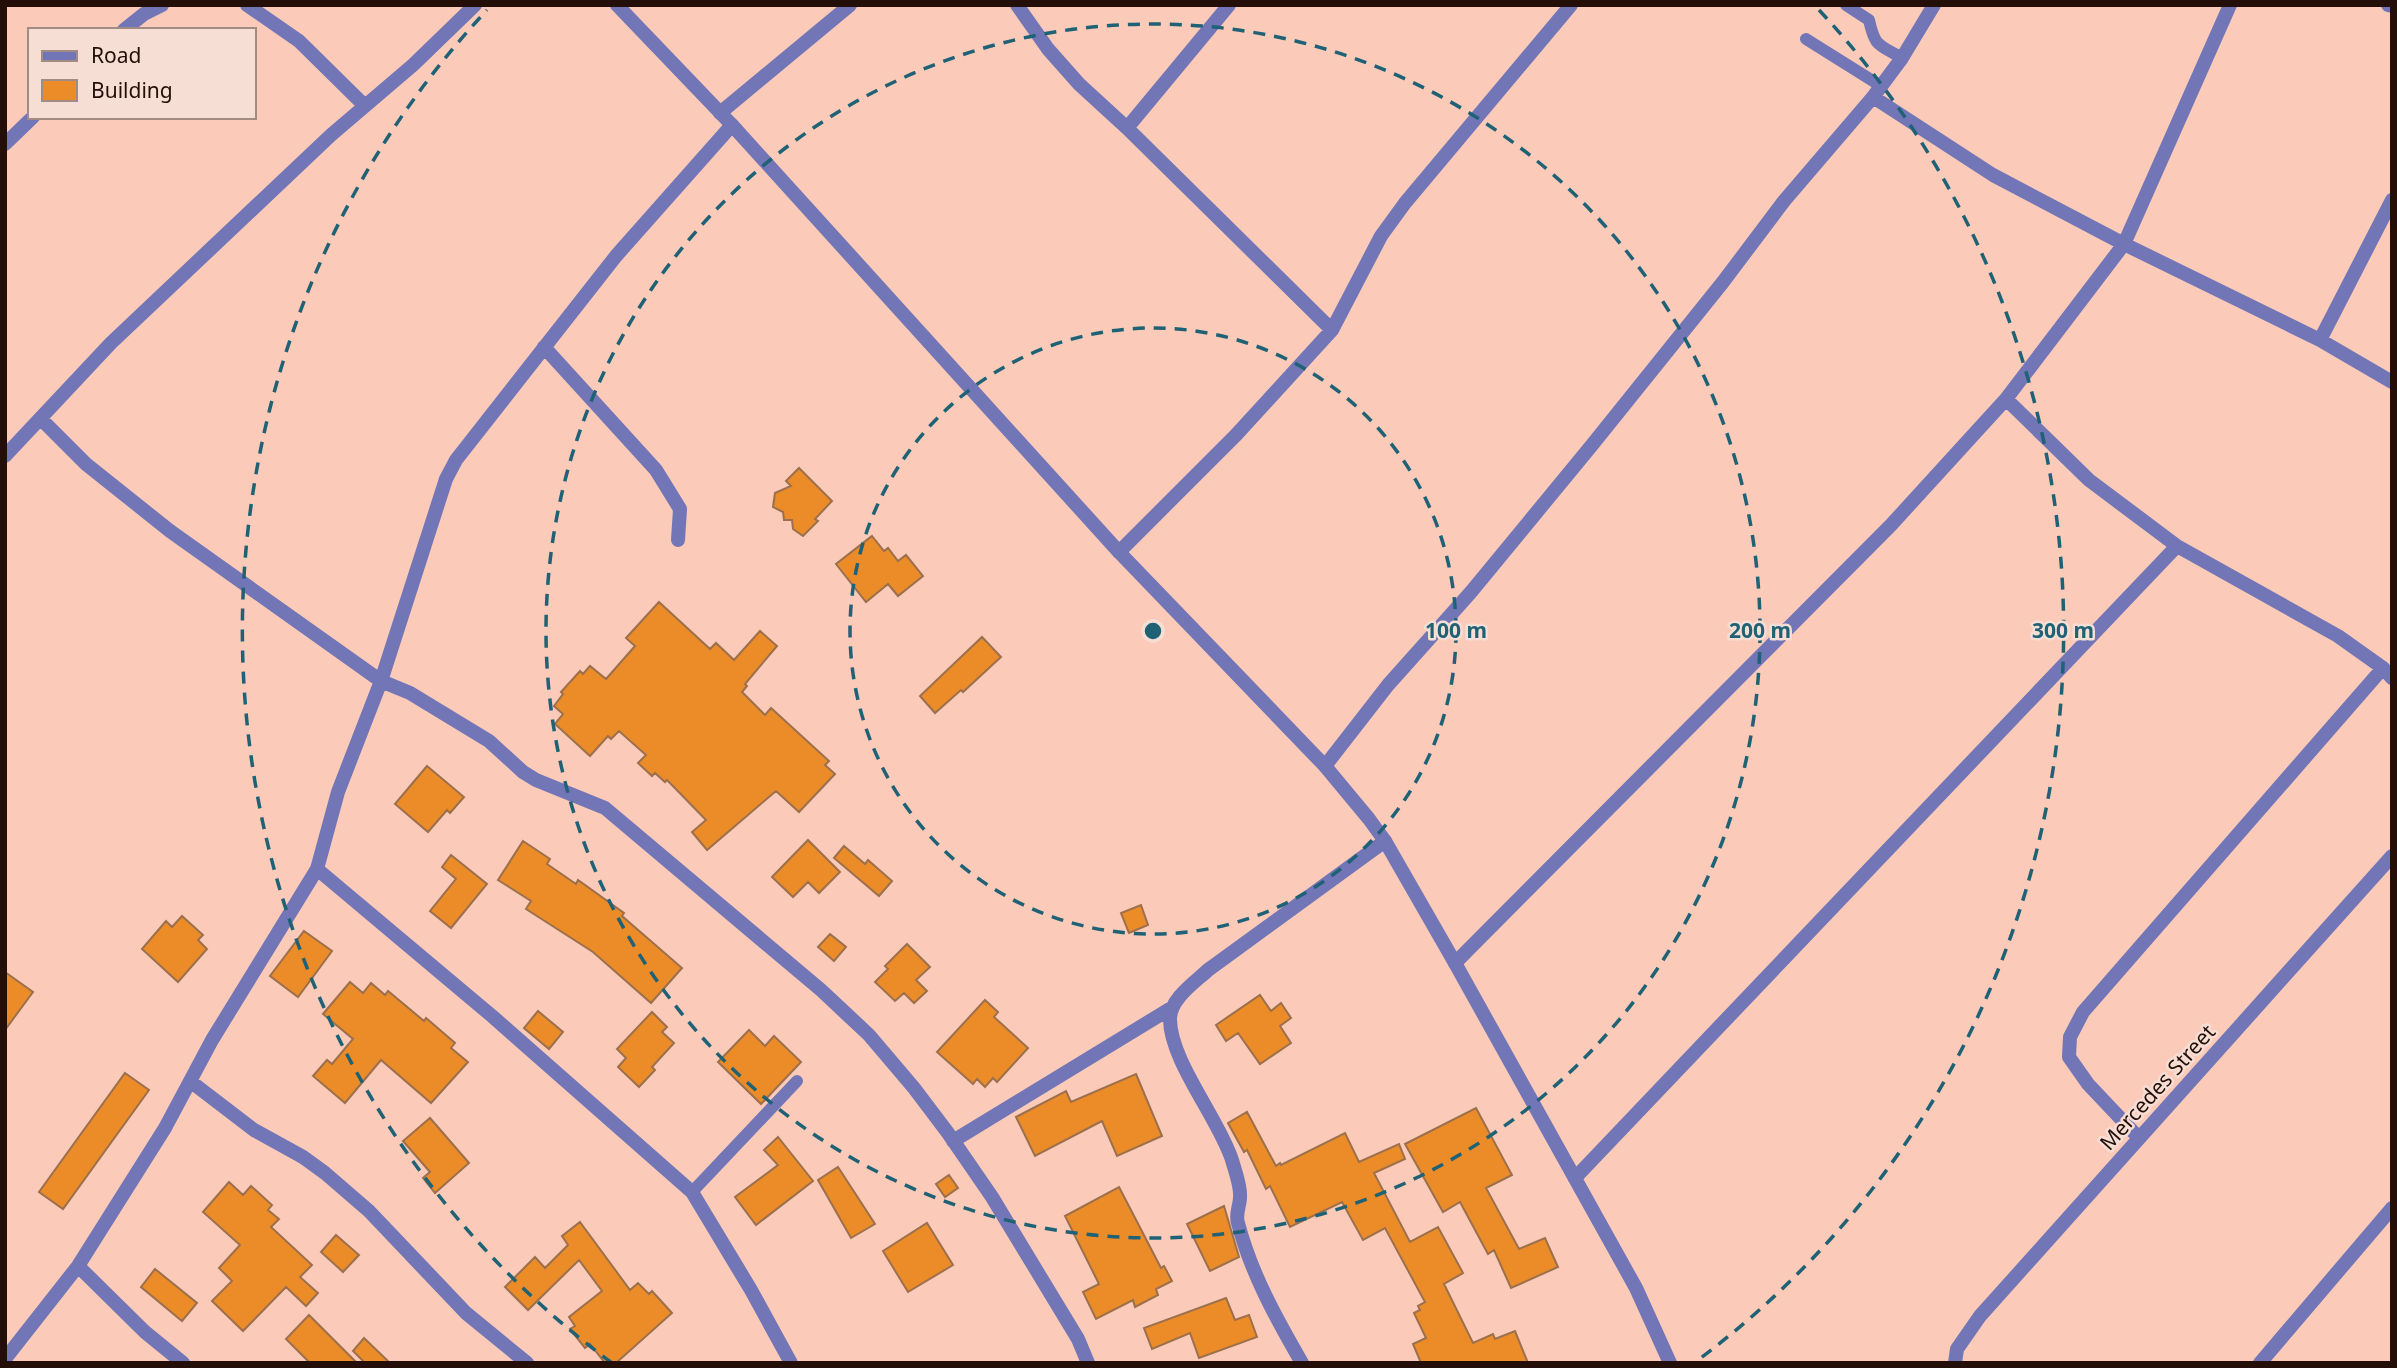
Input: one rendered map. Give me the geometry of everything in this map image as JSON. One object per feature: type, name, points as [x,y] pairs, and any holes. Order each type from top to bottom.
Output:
[{"type":"street","points":[[126,28],[144,14],[162,5]]},
{"type":"street","points":[[247,5],[299,41],[365,106]]},
{"type":"street","points":[[5,456],[111,343],[331,135],[475,5]]},
{"type":"street","points":[[617,5],[732,125],[1119,552],[1325,766],[1369,818],[1455,963],[1636,1288],[1671,1363]]},
{"type":"street","points":[[720,113],[850,5]]},
{"type":"street","points":[[1017,5],[1048,49],[1079,84],[1332,330]]},
{"type":"street","points":[[1127,128],[1229,5]]},
{"type":"street","points":[[1119,552],[1236,435],[1332,330],[1369,257],[1389,225],[1571,5]]},
{"type":"street","points":[[1325,766],[1388,685],[1471,592],[1592,445],[1723,282],[1784,201],[1877,92],[1902,58],[1934,5]]},
{"type":"street","points":[[1455,963],[1891,525],[2006,399],[2124,244],[2230,5]]},
{"type":"street","points":[[1877,92],[1993,176],[2320,340],[2392,382]]},
{"type":"street","points":[[5,144],[31,119]]},
{"type":"street","points":[[5,1359],[78,1266],[165,1128],[212,1040],[317,869],[338,792],[381,681],[446,479],[456,460],[616,256],[732,125]]},
{"type":"street","points":[[2320,340],[2392,200]]},
{"type":"street","points":[[544,346],[656,470],[680,509],[678,540]]},
{"type":"street","points":[[2006,399],[2089,480],[2177,546],[2338,636],[2387,673],[2083,1012],[2070,1037],[2068,1057],[2088,1084],[2139,1138]]},
{"type":"street","points":[[41,419],[86,464],[149,516],[381,681],[410,693],[489,741],[523,772],[605,808],[821,990],[869,1035],[914,1088],[953,1141],[992,1198],[1078,1339],[1088,1363]]},
{"type":"street","points":[[1575,1178],[2177,546]]},
{"type":"street","points":[[953,1141],[1173,1007],[1208,970],[1385,841]]},
{"type":"street","name":"Mercedes Street","points":[[1956,1356],[1980,1316],[2392,856]]},
{"type":"street","points":[[317,869],[492,1016],[692,1192],[792,1363]]},
{"type":"street","points":[[1173,1007],[1171,1028],[1183,1064],[1232,1158],[1241,1194],[1237,1219],[1251,1266],[1302,1363]]},
{"type":"street","points":[[190,1081],[254,1130],[325,1172],[369,1211],[466,1313],[527,1363]]},
{"type":"street","points":[[2260,1363],[2392,1208]]},
{"type":"street","points":[[78,1266],[145,1332],[183,1363]]},
{"type":"lane","points":[[1846,5],[1870,20],[1873,39],[1877,44],[1902,58]]},
{"type":"lane","points":[[1806,40],[1877,92]]},
{"type":"lane","points":[[692,1192],[797,1081]]},
{"type":"building","points":[[799,468],[832,501],[803,536],[793,529],[792,520],[784,520],[783,512],[773,507],[775,493],[791,486],[786,481]]},
{"type":"building","points":[[872,536],[884,551],[888,548],[898,561],[906,555],[923,576],[898,596],[888,584],[866,602],[836,564]]},
{"type":"building","points":[[659,602],[710,649],[716,643],[734,660],[760,631],[777,646],[745,684],[747,686],[742,692],[765,715],[771,708],[829,761],[825,765],[835,774],[799,812],[776,791],[707,850],[692,832],[706,820],[667,780],[665,782],[655,773],[652,776],[638,763],[646,755],[619,731],[611,739],[608,736],[590,756],[555,724],[563,714],[554,706],[563,694],[561,692],[580,671],[583,674],[590,666],[606,679],[635,646],[626,638]]},
{"type":"building","points":[[982,637],[1001,657],[963,692],[961,690],[935,713],[920,696]]},
{"type":"building","points":[[427,766],[464,797],[450,813],[447,810],[428,832],[395,804]]},
{"type":"building","points":[[808,840],[840,872],[819,893],[808,882],[793,897],[772,877]]},
{"type":"building","points":[[523,841],[550,859],[547,864],[576,884],[578,880],[624,913],[622,916],[682,968],[651,1003],[593,952],[526,909],[531,901],[498,880]]},
{"type":"building","points":[[844,846],[865,864],[868,860],[892,881],[879,896],[834,858]]},
{"type":"building","points":[[451,855],[487,884],[451,928],[430,911],[456,879],[442,867]]},
{"type":"building","points":[[1141,905],[1148,925],[1129,933],[1121,913]]},
{"type":"building","points":[[182,916],[203,935],[198,940],[207,949],[178,982],[142,949],[166,921],[172,927]]},
{"type":"building","points":[[304,931],[332,951],[298,997],[270,976]]},
{"type":"building","points":[[830,934],[846,947],[834,961],[818,947]]},
{"type":"building","points":[[907,944],[930,967],[916,980],[927,991],[914,1003],[904,993],[895,1001],[875,982],[888,969],[885,966]]},
{"type":"building","points":[[5,972],[33,992],[5,1030]]},
{"type":"building","points":[[350,982],[363,993],[371,983],[385,995],[388,991],[455,1043],[451,1048],[468,1062],[431,1103],[381,1060],[345,1103],[313,1076],[327,1060],[332,1064],[353,1039],[323,1014]]},
{"type":"building","points":[[1260,995],[1271,1011],[1281,1003],[1291,1018],[1280,1026],[1291,1043],[1260,1064],[1238,1033],[1226,1041],[1216,1025]]},
{"type":"building","points":[[985,1000],[998,1012],[994,1017],[1028,1048],[997,1082],[993,1078],[985,1087],[977,1079],[973,1084],[937,1052]]},
{"type":"building","points":[[538,1011],[563,1032],[549,1049],[524,1028]]},
{"type":"building","points":[[652,1012],[667,1027],[662,1032],[674,1043],[652,1067],[655,1070],[639,1087],[618,1067],[626,1058],[617,1049]]},
{"type":"building","points":[[749,1030],[765,1046],[774,1036],[801,1062],[761,1104],[718,1062]]},
{"type":"building","points":[[125,1073],[149,1090],[63,1209],[39,1192]]},
{"type":"building","points":[[1136,1074],[1162,1136],[1117,1156],[1102,1121],[1035,1156],[1016,1117],[1066,1091],[1071,1102]]},
{"type":"building","points":[[1476,1108],[1512,1175],[1486,1188],[1519,1249],[1545,1238],[1558,1267],[1511,1288],[1494,1250],[1488,1254],[1460,1202],[1443,1212],[1405,1144]]},
{"type":"building","points":[[1247,1112],[1276,1166],[1345,1133],[1359,1162],[1399,1144],[1405,1159],[1374,1173],[1410,1242],[1438,1227],[1463,1273],[1444,1284],[1473,1343],[1493,1334],[1495,1339],[1515,1331],[1528,1363],[1421,1363],[1413,1344],[1426,1338],[1414,1313],[1420,1310],[1418,1306],[1425,1302],[1385,1228],[1363,1240],[1342,1202],[1290,1227],[1270,1186],[1266,1189],[1247,1150],[1244,1152],[1228,1123]]},
{"type":"building","points":[[430,1118],[469,1163],[435,1193],[423,1178],[430,1172],[403,1141]]},
{"type":"building","points":[[778,1137],[813,1181],[756,1225],[735,1197],[778,1165],[764,1150]]},
{"type":"building","points":[[838,1167],[875,1224],[851,1238],[818,1180]]},
{"type":"building","points":[[949,1175],[958,1188],[945,1197],[936,1184]]},
{"type":"building","points":[[229,1182],[243,1195],[251,1186],[272,1205],[268,1210],[279,1219],[271,1227],[312,1265],[300,1277],[318,1293],[306,1306],[286,1287],[243,1331],[212,1301],[232,1281],[219,1268],[240,1245],[203,1212]]},
{"type":"building","points":[[1119,1187],[1161,1268],[1164,1266],[1172,1281],[1156,1289],[1158,1295],[1135,1307],[1133,1300],[1096,1319],[1083,1292],[1099,1284],[1065,1216]]},
{"type":"building","points":[[1224,1206],[1239,1257],[1210,1271],[1187,1224]]},
{"type":"building","points":[[580,1222],[630,1290],[638,1283],[649,1294],[652,1291],[672,1313],[616,1363],[605,1363],[590,1344],[585,1348],[570,1329],[575,1326],[569,1317],[602,1291],[579,1260],[528,1310],[505,1287],[535,1257],[545,1268],[568,1245],[562,1236]]},
{"type":"building","points":[[927,1223],[953,1265],[908,1292],[883,1251]]},
{"type":"building","points":[[336,1235],[359,1255],[343,1272],[321,1252]]},
{"type":"building","points":[[155,1269],[197,1303],[182,1321],[141,1287]]},
{"type":"building","points":[[1226,1298],[1235,1320],[1249,1315],[1257,1337],[1199,1358],[1190,1333],[1152,1349],[1144,1328]]},
{"type":"building","points":[[309,1315],[357,1363],[310,1363],[286,1339]]},
{"type":"building","points":[[364,1338],[390,1363],[365,1363],[353,1351]]}]
